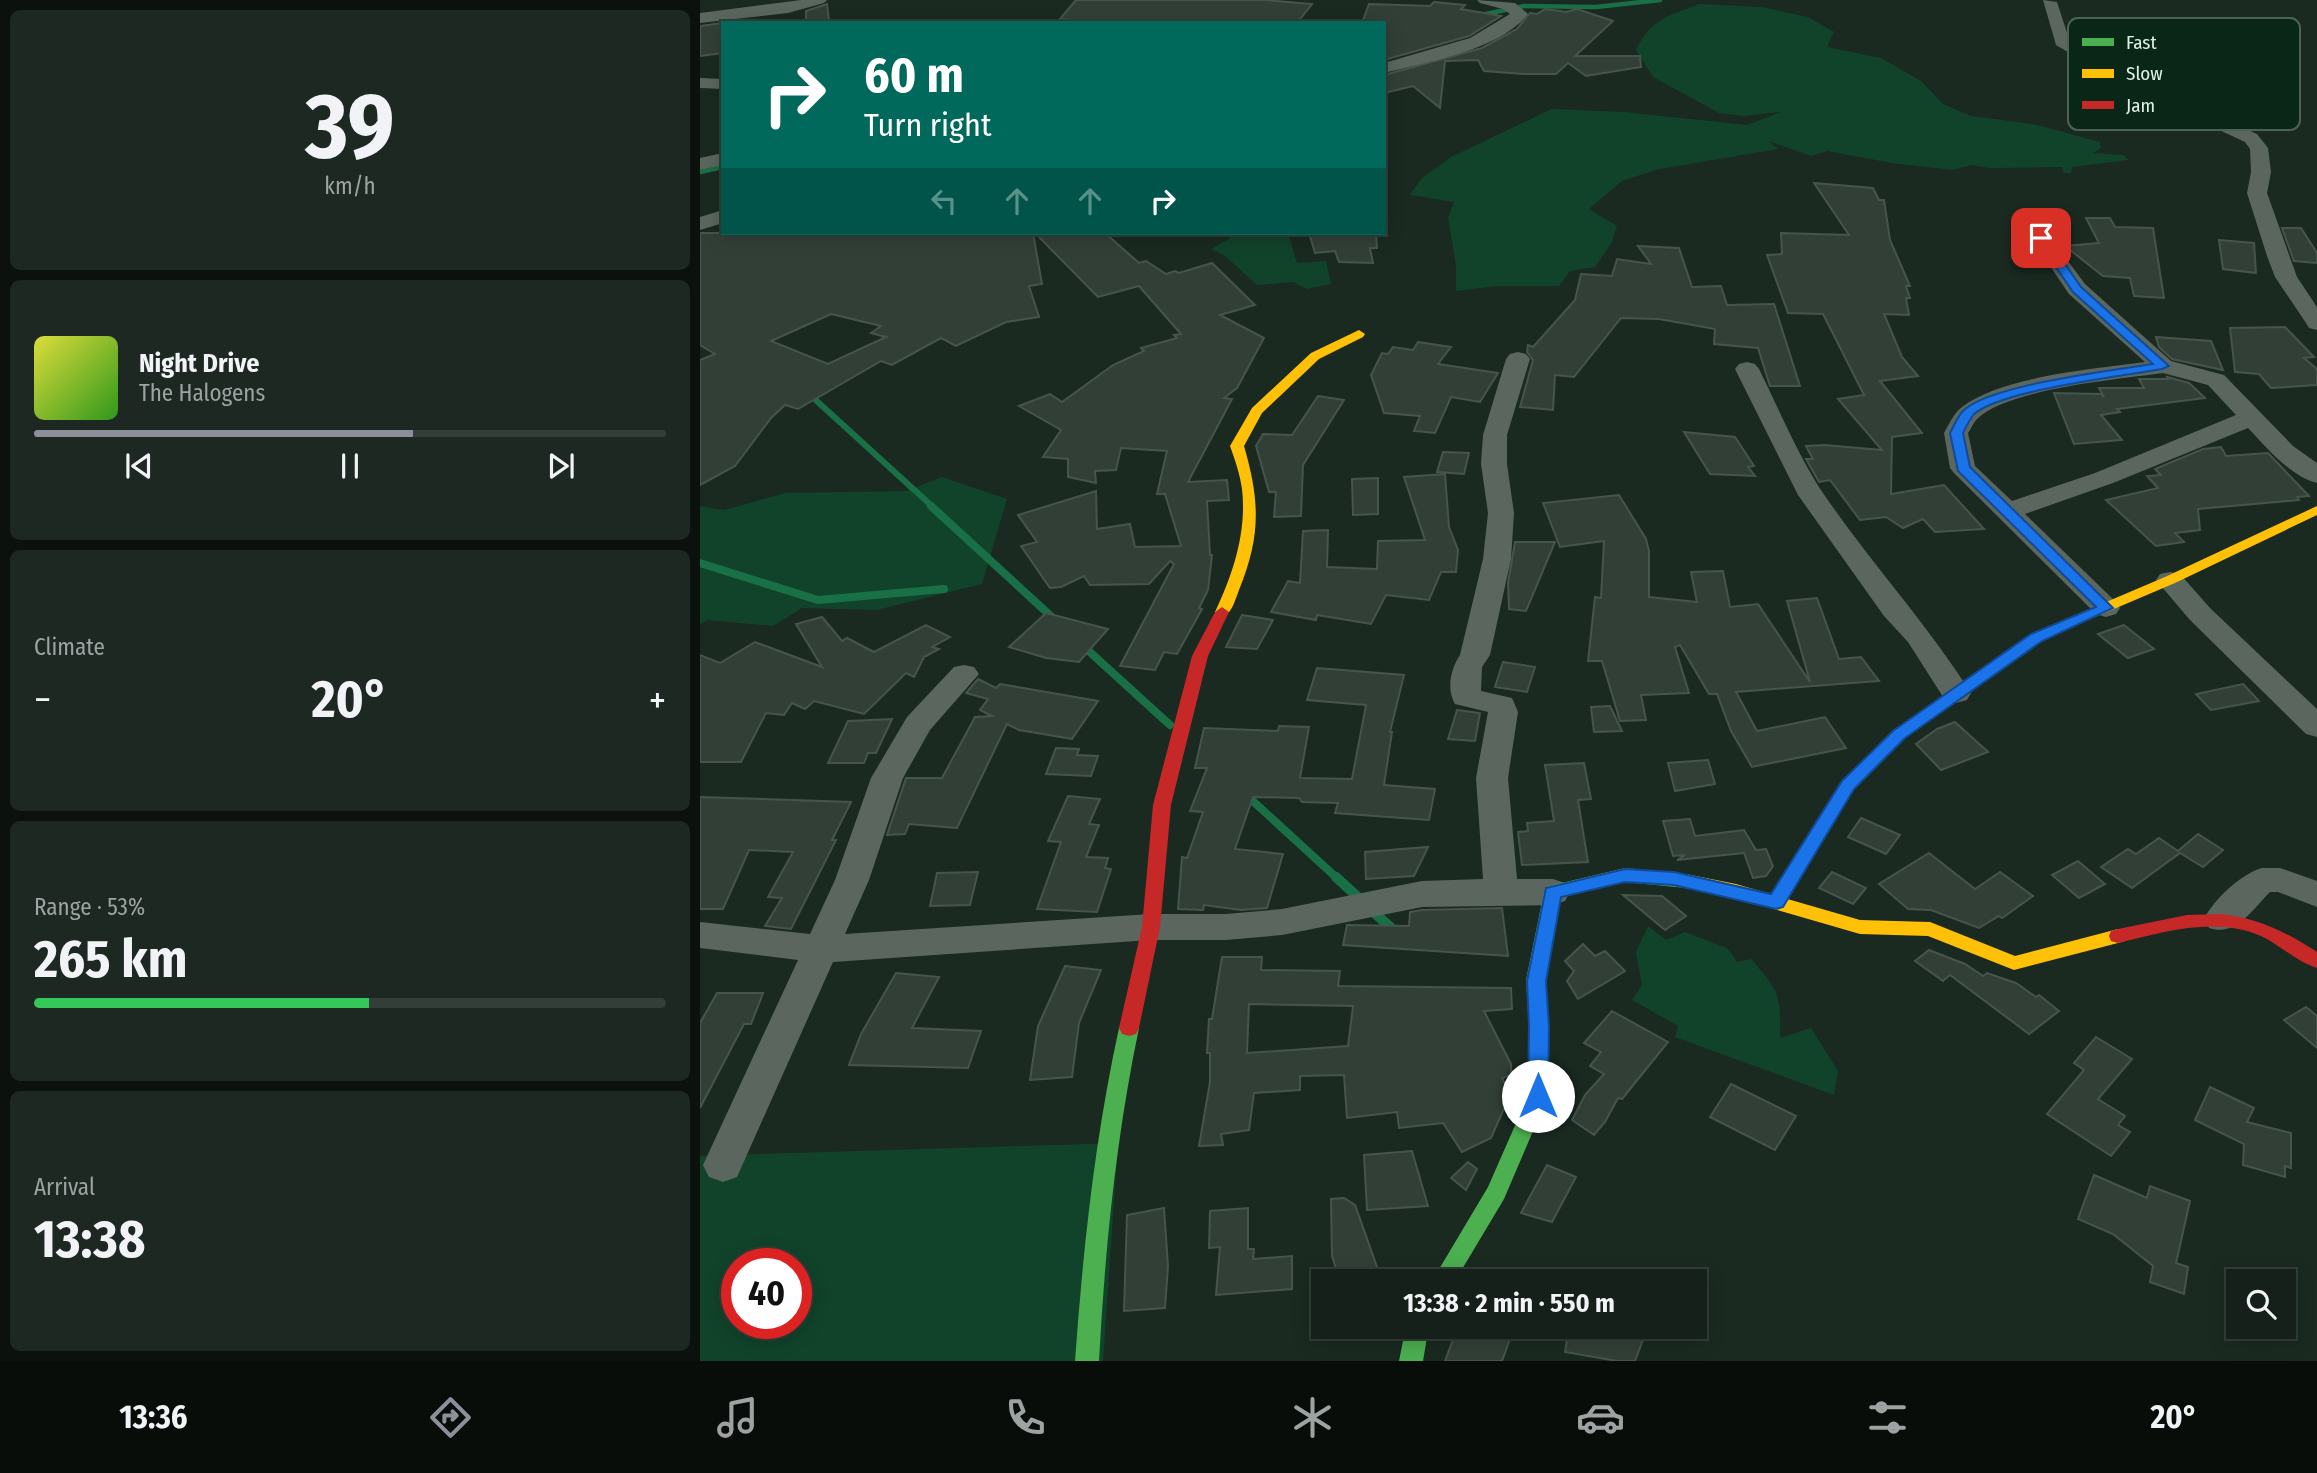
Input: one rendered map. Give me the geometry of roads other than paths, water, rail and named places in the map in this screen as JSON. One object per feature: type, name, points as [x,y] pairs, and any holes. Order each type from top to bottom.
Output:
[{"type":"street","points":[[700,18],[788,8],[819,0]]},
{"type":"street","points":[[1386,67],[1450,51],[1495,32],[1516,18],[1515,9],[1485,0]]},
{"type":"street","points":[[2049,2],[2062,42],[2068,45]]},
{"type":"street","points":[[700,83],[721,83]]},
{"type":"street","points":[[2234,130],[2251,138],[2259,148],[2261,172],[2257,193],[2277,256],[2286,277],[2317,323]]},
{"type":"street","points":[[700,164],[721,159]]},
{"type":"street","points":[[700,224],[721,217]]},
{"type":"street","points":[[2041,238],[2077,289],[2162,366]]},
{"type":"street","points":[[1087,1361],[1094,1249],[1103,1165],[1118,1075],[1151,927],[1161,805],[1200,656],[1236,583],[1247,547],[1249,489],[1237,446],[1257,411],[1315,356],[1359,334]]},
{"type":"street","points":[[1501,891],[1492,778],[1503,712],[1500,705],[1466,697],[1467,667],[1475,655],[1497,559],[1501,513],[1494,464],[1495,435],[1518,359]]},
{"type":"street","points":[[2106,608],[1963,468],[1956,433],[1969,412],[2003,396],[2078,379],[2162,366],[2216,380],[2284,451],[2317,475]]},
{"type":"street","points":[[1747,369],[1811,495],[1894,610],[1918,636],[1956,693]]},
{"type":"street","points":[[2006,512],[2104,478],[2251,418]]},
{"type":"street","points":[[1776,902],[1848,785],[1899,734],[2036,637],[2170,580],[2317,510]]},
{"type":"street","points":[[2170,580],[2200,614],[2317,727]]},
{"type":"street","points":[[723,1165],[852,880],[887,778],[918,724],[964,674]]},
{"type":"street","points":[[700,935],[821,949],[1151,927],[1226,927],[1283,922],[1422,894],[1553,892],[1625,875],[1674,878],[1776,902],[1860,927],[1930,929],[2014,963],[2086,943],[2193,919],[2221,919],[2258,927],[2317,961]]},
{"type":"street","points":[[2221,919],[2262,880],[2280,880],[2317,894]]},
{"type":"street","points":[[1450,1269],[1496,1192],[1538,1096],[1539,1027],[1536,981],[1553,892]]},
{"type":"street","points":[[1411,1361],[1415,1339]]},
{"type":"waterway","points":[[1481,15],[1524,6],[1596,7],[1660,0]]},
{"type":"waterway","points":[[700,172],[721,167]]},
{"type":"waterway","points":[[808,393],[933,507]]},
{"type":"waterway","points":[[931,506],[1054,619]]},
{"type":"waterway","points":[[700,563],[818,600],[944,589]]},
{"type":"waterway","points":[[1081,644],[1170,725]]},
{"type":"waterway","points":[[1244,793],[1338,879]]},
{"type":"waterway","points":[[1336,877],[1361,900]]},
{"type":"waterway","points":[[1370,909],[1397,933]]}]
